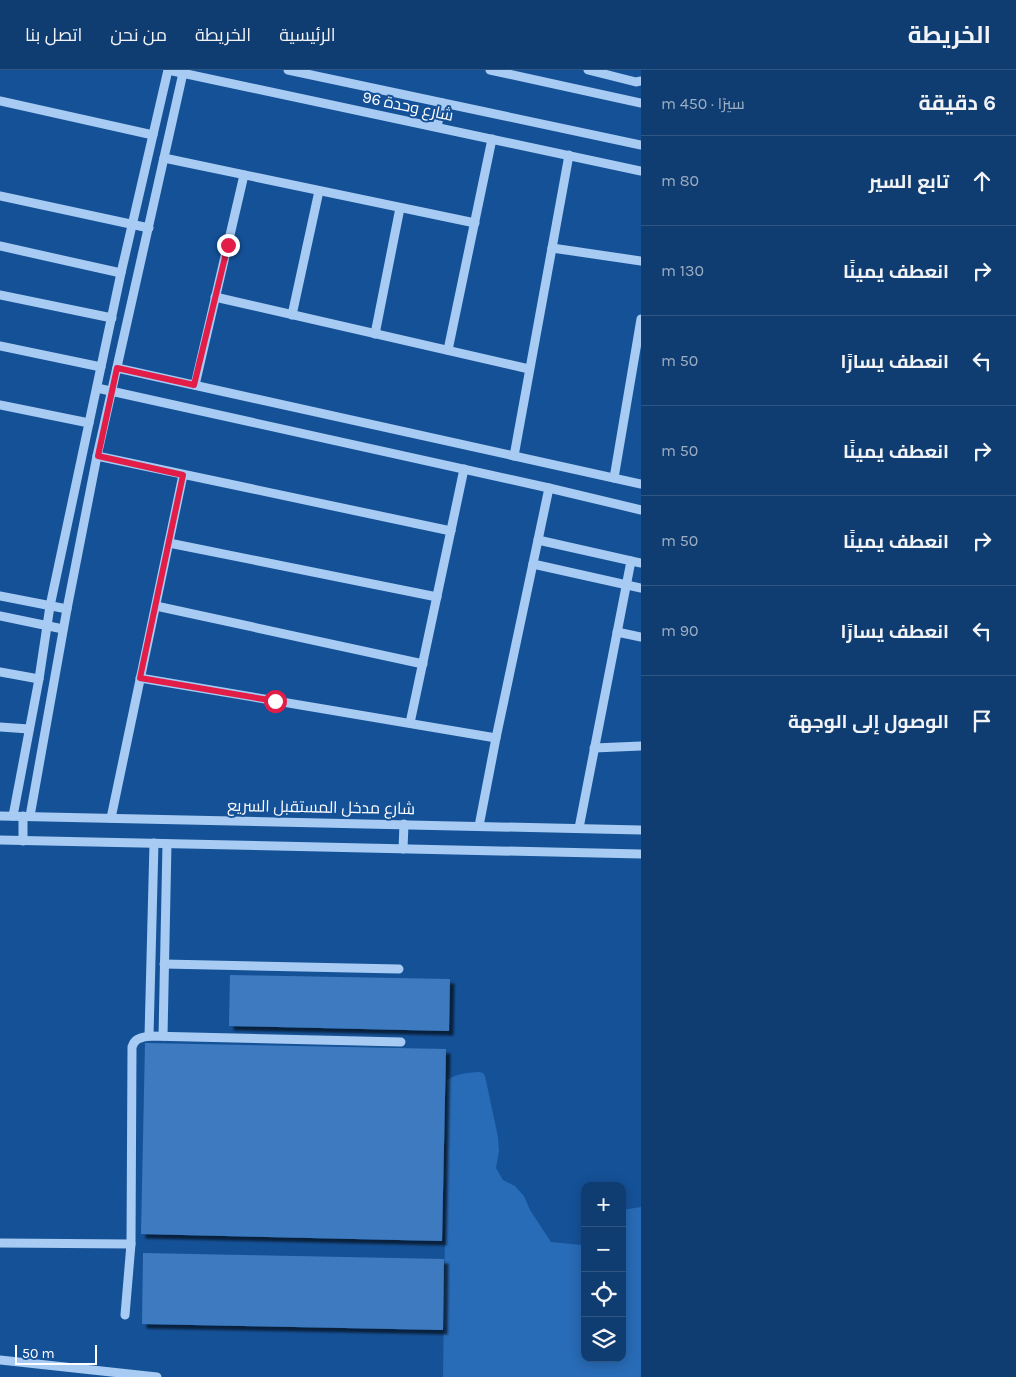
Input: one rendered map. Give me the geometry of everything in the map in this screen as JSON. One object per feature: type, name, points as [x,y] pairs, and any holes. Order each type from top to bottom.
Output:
[{"type":"street","name":"شارع وحدة 96","points":[[168,70],[641,170]]},
{"type":"street","points":[[13,816],[50,606],[121,273],[168,70]]},
{"type":"street","name":"شارع وحدة 96","points":[[288,70],[641,145]]},
{"type":"street","points":[[490,70],[641,103]]},
{"type":"street","points":[[588,70],[632,82],[641,81]]},
{"type":"street","points":[[23,840],[98,456],[183,73]]},
{"type":"street","points":[[0,101],[153,135]]},
{"type":"street","points":[[437,127],[442,103]]},
{"type":"street","points":[[448,350],[492,139]]},
{"type":"street","points":[[514,456],[569,155]]},
{"type":"street","points":[[164,158],[475,223]]},
{"type":"street","points":[[194,385],[244,175]]},
{"type":"street","points":[[292,315],[319,191]]},
{"type":"street","points":[[0,196],[148,228]]},
{"type":"street","points":[[374,334],[400,208]]},
{"type":"street","points":[[0,246],[121,273]]},
{"type":"street","points":[[552,248],[641,261]]},
{"type":"street","points":[[0,295],[112,318]]},
{"type":"street","points":[[215,297],[530,369]]},
{"type":"street","points":[[614,478],[641,319]]},
{"type":"street","points":[[0,346],[101,367]]},
{"type":"street","points":[[117,368],[641,484]]},
{"type":"street","points":[[96,388],[641,510]]},
{"type":"street","points":[[0,404],[89,423]]},
{"type":"street","points":[[98,456],[451,531]]},
{"type":"street","points":[[410,723],[464,469]]},
{"type":"street","points":[[111,818],[183,475]]},
{"type":"street","points":[[480,826],[496,738],[549,488]]},
{"type":"street","points":[[538,540],[641,563]]},
{"type":"street","points":[[169,543],[437,597]]},
{"type":"street","points":[[579,828],[631,561]]},
{"type":"street","points":[[533,564],[641,588]]},
{"type":"street","points":[[0,596],[67,609]]},
{"type":"street","points":[[156,606],[423,664]]},
{"type":"street","points":[[0,616],[64,629]]},
{"type":"street","points":[[617,632],[641,637]]},
{"type":"street","points":[[0,672],[38,679]]},
{"type":"street","points":[[140,678],[496,738]]},
{"type":"street","points":[[0,727],[29,729]]},
{"type":"street","points":[[594,748],[641,746]]},
{"type":"street","name":"شارع مدخل المستقبل السريع","points":[[0,816],[641,830]]},
{"type":"street","points":[[403,849],[404,824]]},
{"type":"street","points":[[0,840],[641,854]]},
{"type":"street","points":[[149,1036],[154,843]]},
{"type":"street","points":[[163,1036],[167,844]]},
{"type":"street","points":[[164,964],[399,969]]},
{"type":"street","points":[[125,1315],[131,1244],[132,1047],[134,1041],[138,1038],[149,1036],[163,1036],[400,1042]]},
{"type":"street","points":[[0,1243],[131,1244]]},
{"type":"street","points":[[0,1360],[156,1377]]},
{"type":"shaded area","points":[[479,1072],[485,1076],[498,1137],[499,1151],[496,1168],[503,1180],[515,1186],[524,1196],[530,1210],[551,1242],[581,1245],[581,1362],[626,1362],[626,1209],[641,1207],[641,1377],[443,1377],[447,1080],[467,1073]]},
{"type":"building","points":[[230,975],[450,979],[449,1031],[229,1026]]},
{"type":"building","points":[[145,1043],[446,1049],[442,1241],[141,1234]]},
{"type":"building","points":[[143,1253],[444,1259],[443,1330],[142,1324]]},
{"type":"route","points":[[228,245],[194,385],[117,368],[98,456],[183,475],[140,678],[275,701]]}]
